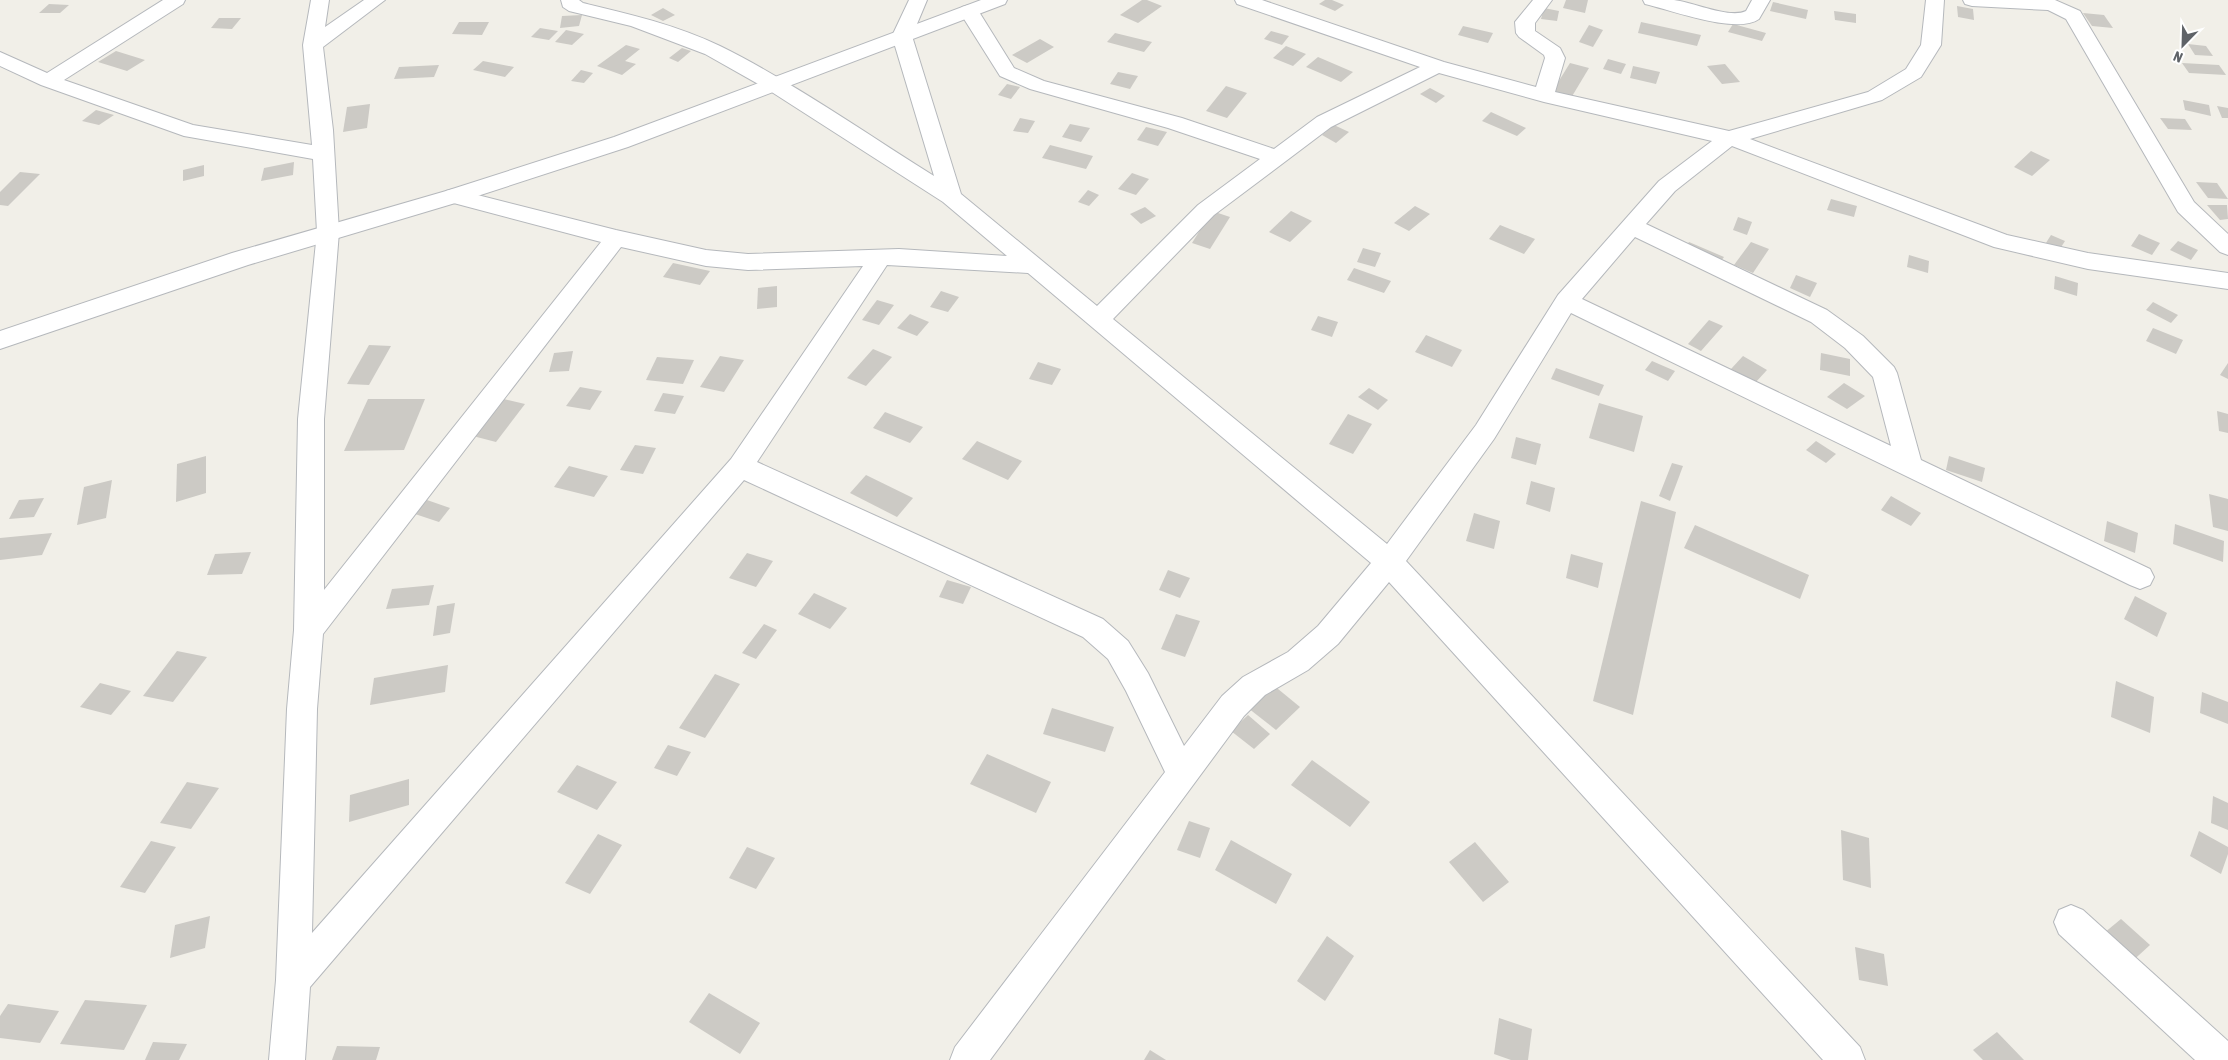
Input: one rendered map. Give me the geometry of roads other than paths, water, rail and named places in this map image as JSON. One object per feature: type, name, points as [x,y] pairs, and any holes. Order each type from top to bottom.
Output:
[{"type":"street","points":[[48,81],[176,0]]},
{"type":"street","points":[[287,1060],[293,980],[302,709],[309,630],[311,419],[328,232],[313,45],[320,0]]},
{"type":"street","points":[[313,45],[376,0]]},
{"type":"street","points":[[570,0],[570,3],[576,7],[638,22],[674,34],[712,50],[774,85],[952,197],[1389,562],[1847,1060]]},
{"type":"street","points":[[918,0],[902,36],[952,197]]},
{"type":"street","points":[[0,340],[328,232],[454,196],[621,142],[998,0]]},
{"type":"street","points":[[1244,0],[1437,66],[1544,96],[1729,138],[2002,242],[2088,261],[2228,281]]},
{"type":"street","points":[[1543,0],[1526,22],[1526,33],[1553,52],[1555,58],[1544,96]]},
{"type":"street","points":[[1652,0],[1730,18],[1748,18],[1756,12],[1761,0]]},
{"type":"street","points":[[968,1060],[1232,706],[1254,686],[1298,662],[1328,635],[1389,562],[1485,432],[1566,300],[1667,186],[1729,138],[1875,96],[1914,72],[1931,45],[1935,0]]},
{"type":"street","points":[[1972,0],[2052,5],[2073,15],[2186,207],[2228,246]]},
{"type":"street","points":[[969,10],[1007,72],[1037,85],[1175,122],[1275,157]]},
{"type":"street","points":[[5,66],[191,131],[323,154]]},
{"type":"street","points":[[1098,319],[1206,210],[1275,157],[1324,122],[1437,66]]},
{"type":"street","points":[[454,196],[616,238],[706,258],[748,262],[881,257],[1035,266]]},
{"type":"street","points":[[1632,226],[1820,316],[1854,342],[1885,373],[1910,467]]},
{"type":"street","points":[[309,630],[616,238]]},
{"type":"street","points":[[293,980],[740,466],[881,257]]},
{"type":"street","points":[[1566,300],[2140,577]]},
{"type":"street","points":[[740,466],[1093,628],[1118,650],[1137,682],[1182,774]]},
{"type":"street","points":[[2071,922],[2222,1060]]}]
